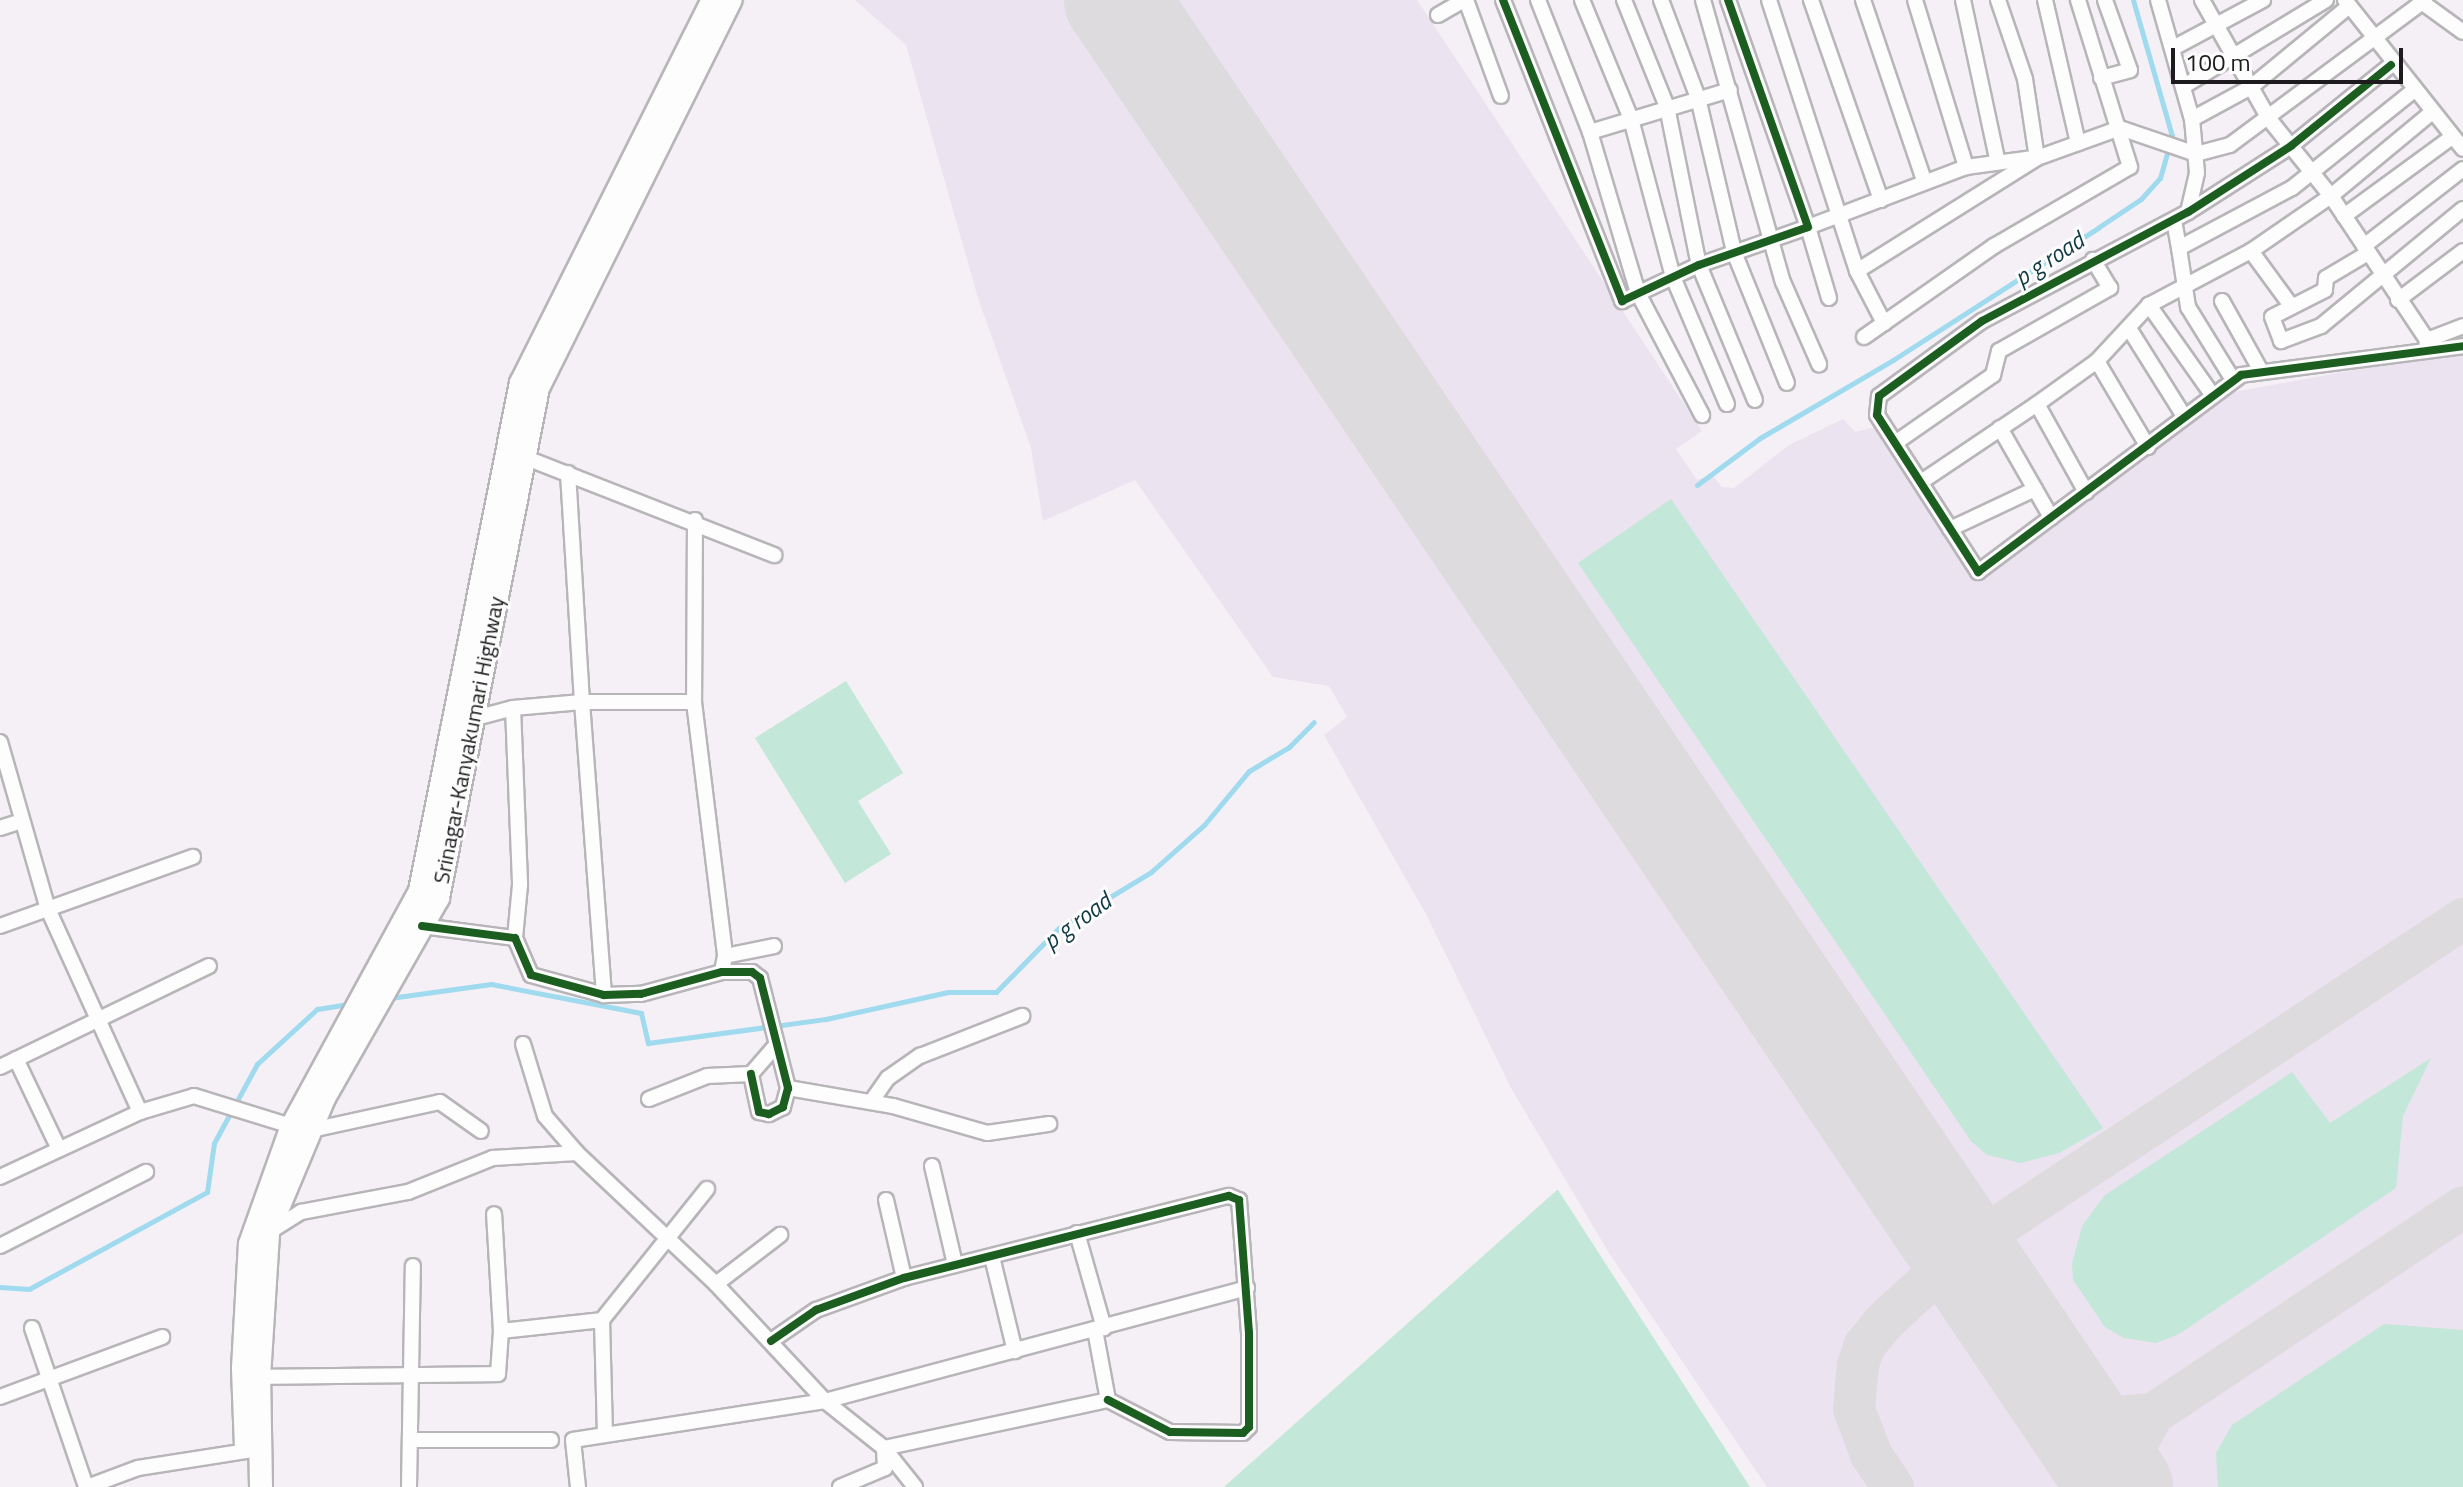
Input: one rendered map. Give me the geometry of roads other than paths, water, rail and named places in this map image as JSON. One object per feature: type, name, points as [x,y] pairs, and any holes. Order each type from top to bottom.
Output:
[{"type":"highway","name":"Srinagar-Kanyakumari Highway","points":[[247,1487],[243,1368],[250,1244],[300,1128],[386,970],[420,891],[521,383],[713,0]]},
{"type":"highway","name":"Srinagar-Kanyakumari Highway","points":[[386,970],[422,926],[438,898],[538,388],[554,347],[709,52],[731,0]]},
{"type":"highway","name":"Srinagar-Kanyakumari Highway","points":[[261,1487],[259,1377],[268,1232],[300,1128]]},
{"type":"street","points":[[1438,15],[1465,0],[1501,96]]},
{"type":"street","points":[[1503,0],[1622,301],[1699,265],[1771,242],[1924,180],[1997,159],[2037,158]]},
{"type":"street","points":[[1538,0],[1590,132],[1638,293],[1702,415]]},
{"type":"street","points":[[1582,0],[1631,119],[1673,277],[1727,404]]},
{"type":"street","points":[[1624,0],[1667,107],[1699,265],[1755,400]]},
{"type":"street","points":[[1661,0],[1698,98],[1734,252],[1787,383]]},
{"type":"street","points":[[1703,0],[1771,242],[1819,364]]},
{"type":"street","points":[[1728,0],[1808,227],[1829,298]]},
{"type":"street","points":[[1769,0],[1857,271],[1884,323]]},
{"type":"street","points":[[1811,0],[1881,200]]},
{"type":"street","points":[[1863,0],[1924,180]]},
{"type":"street","points":[[1915,0],[1966,167]]},
{"type":"street","points":[[1963,0],[1997,159]]},
{"type":"street","points":[[1998,0],[2025,79],[2037,158]]},
{"type":"street","points":[[2045,0],[2078,143]]},
{"type":"street","points":[[1864,337],[1994,246],[2130,167],[2078,0]]},
{"type":"street","points":[[2101,78],[2130,70],[2105,0]]},
{"type":"street","points":[[2158,0],[2175,47],[2192,119],[2196,154],[2188,212]]},
{"type":"street","points":[[2202,0],[2269,119],[2331,196],[2426,345]]},
{"type":"street","points":[[2175,47],[2263,0]]},
{"type":"street","points":[[2184,86],[2326,0]]},
{"type":"street","points":[[1857,271],[2037,158],[2120,128],[2196,154],[2230,145],[2424,1],[2463,32]]},
{"type":"street","points":[[2192,119],[2251,87],[2346,4],[2391,65],[2463,149]]},
{"type":"street","points":[[2391,65],[2291,146],[2188,212],[1982,321],[1879,396],[1877,415],[1898,441],[1978,572],[2148,447],[2211,393],[2233,380],[2261,371],[2426,345],[2463,346]]},
{"type":"street","points":[[1590,132],[1730,90]]},
{"type":"street","points":[[2179,248],[2313,173],[2413,91]]},
{"type":"street","points":[[1921,482],[2097,361],[2130,330],[2149,305],[2183,283],[2251,251],[2331,196],[2432,112]]},
{"type":"street","points":[[2344,216],[2452,137]]},
{"type":"street","points":[[2463,169],[2366,250],[2326,278],[2325,290],[2272,317],[2281,341],[2321,326],[2463,209]]},
{"type":"street","points":[[2174,220],[2188,307],[2233,380]]},
{"type":"street","points":[[2251,251],[2292,307]]},
{"type":"street","points":[[2398,300],[2463,251]]},
{"type":"street","points":[[1898,441],[1993,375],[1999,351],[2110,288],[2093,260]]},
{"type":"street","points":[[2222,301],[2261,371]]},
{"type":"street","points":[[2149,305],[2211,393]]},
{"type":"street","points":[[2426,345],[2463,326]]},
{"type":"street","points":[[2130,330],[2184,416]]},
{"type":"street","points":[[2097,361],[2148,447]]},
{"type":"street","points":[[2037,404],[2086,492]]},
{"type":"street","points":[[2000,428],[2051,517]]},
{"type":"street","points":[[524,457],[695,520],[774,555]]},
{"type":"street","points":[[568,473],[604,995]]},
{"type":"street","points":[[1950,529],[2035,489]]},
{"type":"street","points":[[695,520],[694,702],[725,956],[722,972]]},
{"type":"street","points":[[472,719],[513,708],[582,702],[694,702]]},
{"type":"street","points":[[513,708],[520,885],[515,938],[531,975],[604,995],[641,994],[722,972],[752,972],[760,978],[774,1048],[788,1088],[783,1107],[769,1114],[759,1112],[751,1074]]},
{"type":"street","points":[[0,742],[19,822],[48,909],[140,1112]]},
{"type":"street","points":[[0,828],[19,822]]},
{"type":"street","points":[[0,926],[193,857]]},
{"type":"street","points":[[422,926],[515,938]]},
{"type":"street","points":[[725,956],[774,946]]},
{"type":"street","points":[[0,1067],[209,966]]},
{"type":"street","points":[[871,1102],[888,1078],[920,1056],[1022,1016]]},
{"type":"street","points":[[523,1044],[545,1116],[577,1153],[716,1284],[825,1401],[884,1448],[915,1487]]},
{"type":"street","points":[[649,1099],[707,1076],[751,1074],[774,1048]]},
{"type":"street","points":[[16,1059],[59,1149]]},
{"type":"street","points":[[788,1088],[871,1102],[987,1133],[1049,1124]]},
{"type":"street","points":[[0,1177],[140,1112],[194,1096],[300,1128],[440,1102],[481,1131]]},
{"type":"street","points":[[268,1232],[301,1212],[408,1192],[493,1158],[577,1153]]},
{"type":"street","points":[[932,1166],[955,1264]]},
{"type":"street","points":[[0,1246],[146,1172]]},
{"type":"street","points":[[605,1434],[602,1320],[707,1189]]},
{"type":"street","points":[[771,1341],[816,1310],[904,1278],[1229,1196],[1239,1200],[1247,1288],[1249,1427],[1243,1433],[1170,1432],[1108,1400],[884,1448]]},
{"type":"street","points":[[886,1200],[904,1278]]},
{"type":"street","points":[[259,1377],[498,1374],[501,1331],[494,1214]]},
{"type":"street","points":[[1077,1233],[1100,1329],[1108,1400]]},
{"type":"street","points":[[716,1284],[780,1235]]},
{"type":"street","points":[[992,1257],[1015,1351]]},
{"type":"street","points":[[409,1487],[413,1266]]},
{"type":"street","points":[[578,1487],[573,1440],[825,1401],[1247,1288]]},
{"type":"street","points":[[501,1331],[602,1320]]},
{"type":"street","points":[[32,1328],[86,1487],[138,1468],[246,1451]]},
{"type":"street","points":[[0,1397],[162,1337]]},
{"type":"street","points":[[410,1440],[551,1440]]},
{"type":"street","points":[[840,1487],[885,1468],[884,1448]]},
{"type":"waterway","name":"p g road","points":[[1697,485],[1760,438],[1893,360],[2099,227],[2141,199],[2160,178],[2172,136],[2133,0]]},
{"type":"waterway","name":"p g road","points":[[390,998],[491,984],[641,1013],[648,1043],[826,1019],[948,992],[996,992],[1059,928],[1151,872],[1204,825],[1249,771],[1289,747],[1314,722]]},
{"type":"waterway","points":[[0,1287],[29,1289],[207,1192],[214,1143],[257,1064],[317,1009],[349,1004]]}]
